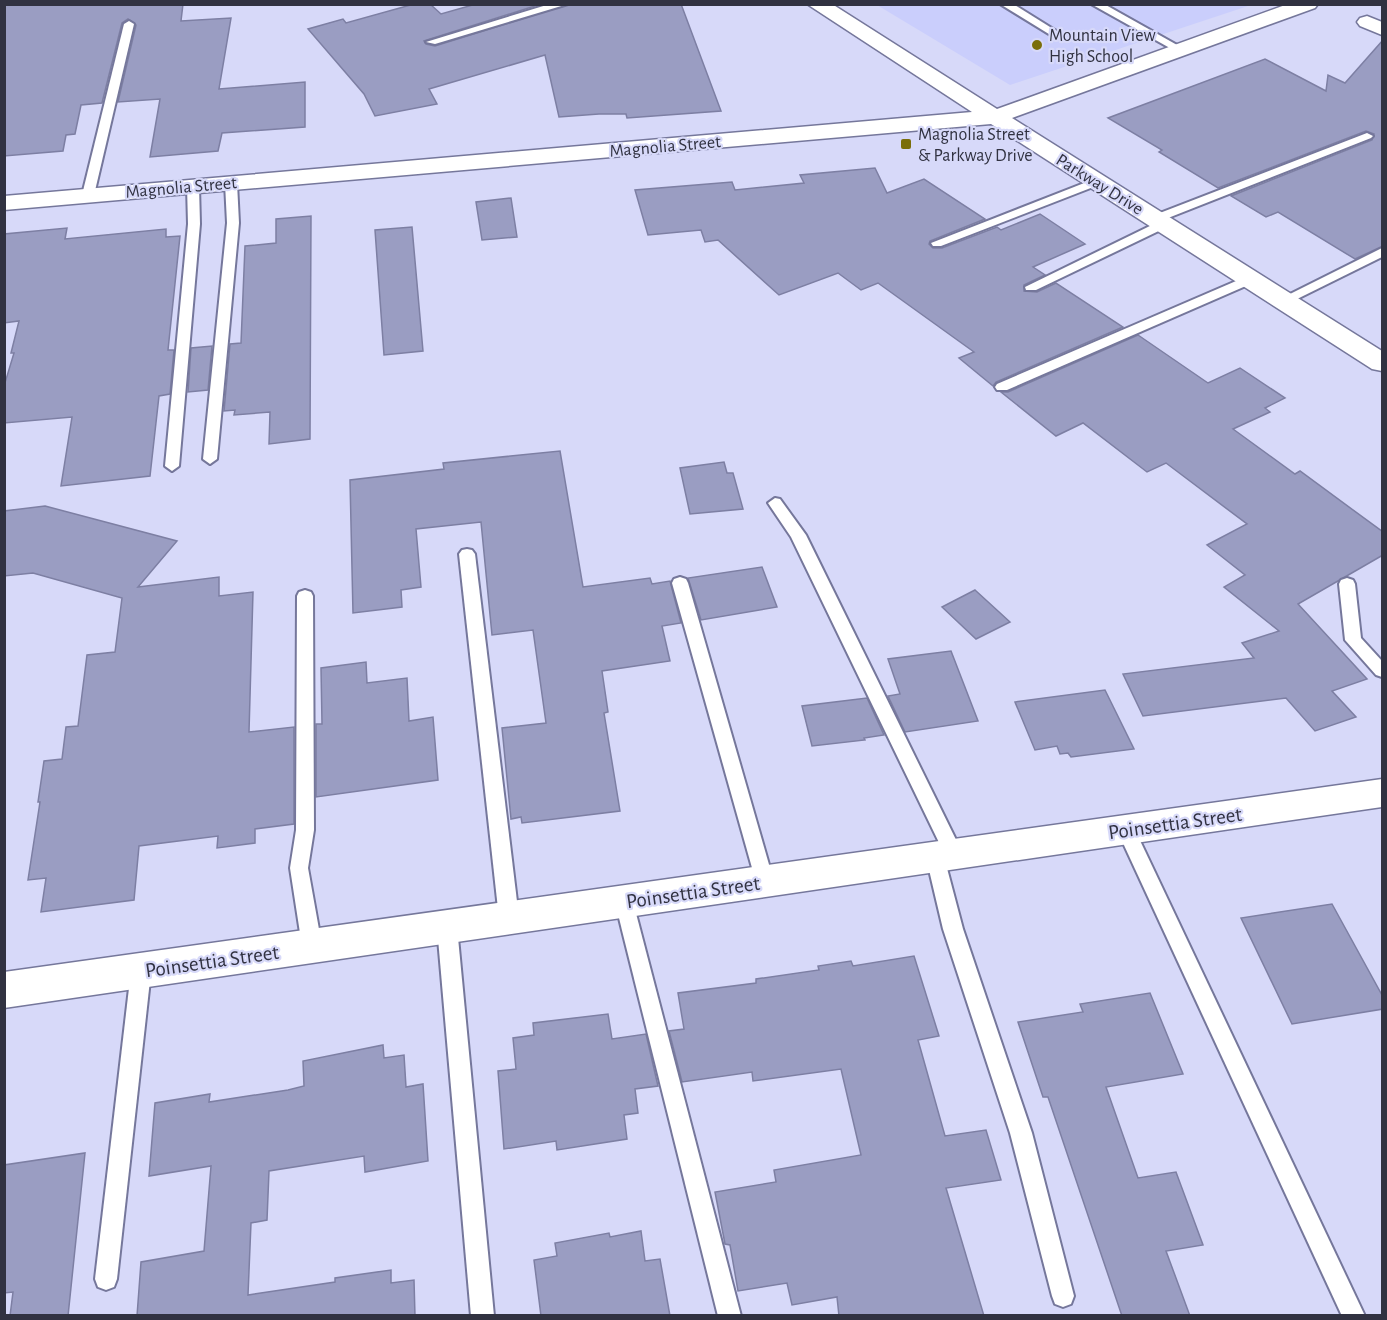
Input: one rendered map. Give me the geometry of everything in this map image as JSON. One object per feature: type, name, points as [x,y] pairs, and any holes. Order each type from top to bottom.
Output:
[{"type":"street","name":"Parkway Drive","points":[[816,4],[1383,363]]},
{"type":"street","name":"Magnolia Street","points":[[4,203],[995,117],[1308,4]]},
{"type":"street","name":"Poinsettia Street","points":[[4,990],[1383,793]]},
{"type":"lane","points":[[431,42],[563,4]]},
{"type":"lane","points":[[1005,4],[1061,37]]},
{"type":"lane","points":[[1095,4],[1181,50]]},
{"type":"lane","points":[[88,195],[129,24]]},
{"type":"lane","points":[[1031,287],[1159,221],[1367,136]]},
{"type":"lane","points":[[937,243],[1097,182]]},
{"type":"lane","points":[[210,459],[233,223],[231,183]]},
{"type":"lane","points":[[172,466],[194,224],[193,186]]},
{"type":"lane","points":[[1284,300],[1383,252]]},
{"type":"lane","points":[[1002,387],[1250,279]]},
{"type":"lane","points":[[775,503],[798,535],[945,856],[952,929],[1021,1133],[1063,1296]]},
{"type":"lane","points":[[467,554],[509,918]]},
{"type":"lane","points":[[680,583],[765,882]]},
{"type":"lane","points":[[1347,584],[1353,640],[1383,671]]},
{"type":"lane","points":[[304,596],[305,830],[299,868],[312,946]]},
{"type":"lane","points":[[1126,830],[1354,1316]]},
{"type":"lane","points":[[624,902],[730,1316]]},
{"type":"lane","points":[[447,927],[483,1316]]},
{"type":"lane","points":[[106,1279],[141,971]]},
{"type":"shaded area","name":"Mountain View High School","points":[[877,5],[1251,5],[1010,85]]},
{"type":"building","points":[[4,4],[183,4],[181,21],[231,18],[219,89],[305,82],[305,127],[222,133],[218,151],[150,157],[160,99],[118,102],[136,25],[128,19],[122,23],[102,103],[81,105],[75,134],[66,135],[63,151],[4,156]]},
{"type":"building","points":[[414,4],[430,4],[441,14],[476,4],[541,4],[424,41],[426,44],[435,46],[570,4],[681,4],[721,111],[627,118],[626,114],[559,117],[545,55],[429,89],[437,104],[375,116],[364,94],[308,29],[343,19],[346,23]]},
{"type":"building","points":[[1383,40],[1383,246],[1355,259],[1278,212],[1266,217],[1231,196],[1372,140],[1374,134],[1366,131],[1218,188],[1159,152],[1162,150],[1108,118],[1265,59],[1326,91],[1328,75],[1345,83]]},
{"type":"building","points":[[875,168],[887,193],[924,179],[985,219],[930,241],[929,244],[933,248],[942,248],[997,227],[1001,230],[1040,214],[1085,244],[1033,267],[1045,275],[1024,285],[1024,291],[1037,292],[1056,283],[1123,327],[996,382],[993,386],[959,358],[974,352],[878,283],[861,290],[838,273],[779,295],[718,240],[705,242],[701,230],[648,235],[635,190],[732,182],[735,190],[804,183],[800,175]]},
{"type":"building","points":[[511,198],[517,237],[482,240],[476,202]]},
{"type":"building","points":[[311,216],[310,439],[269,444],[270,412],[234,415],[235,410],[224,411],[230,344],[241,343],[245,246],[276,243],[276,219]]},
{"type":"building","points":[[412,227],[423,351],[384,355],[375,230]]},
{"type":"building","points":[[67,228],[65,239],[166,229],[166,237],[180,236],[168,350],[174,350],[170,394],[159,396],[150,476],[61,486],[72,417],[4,423],[4,386],[14,353],[11,353],[19,321],[4,323],[4,234]]},
{"type":"building","points":[[1138,335],[1208,383],[1240,368],[1285,398],[1265,408],[1270,412],[1233,429],[1295,474],[1300,471],[1383,532],[1383,555],[1298,604],[1367,679],[1332,691],[1356,717],[1315,731],[1286,698],[1143,716],[1123,674],[1254,658],[1242,643],[1279,631],[1224,587],[1245,575],[1207,545],[1247,524],[1166,463],[1147,472],[1083,423],[1056,436],[1001,392],[1008,392]]},
{"type":"building","points":[[212,346],[208,390],[188,392],[191,348]]},
{"type":"building","points":[[560,451],[583,587],[650,578],[652,584],[670,581],[681,623],[662,626],[670,661],[602,671],[608,712],[604,713],[620,811],[522,823],[521,817],[511,819],[502,728],[546,723],[533,630],[492,635],[481,522],[416,529],[421,587],[401,590],[402,607],[353,613],[350,480],[444,469],[443,463]]},
{"type":"building","points":[[724,462],[727,473],[733,473],[743,509],[690,514],[680,468]]},
{"type":"building","points":[[45,506],[177,541],[138,587],[219,577],[219,596],[253,592],[249,732],[294,727],[294,824],[255,829],[255,843],[217,848],[218,836],[139,846],[134,900],[41,912],[46,878],[28,880],[44,761],[62,759],[66,727],[78,726],[87,655],[115,652],[122,598],[33,573],[4,576],[4,511]]},
{"type":"building","points":[[762,567],[777,607],[701,620],[688,578]]},
{"type":"building","points":[[975,590],[1010,622],[976,639],[942,607]]},
{"type":"building","points":[[951,651],[978,721],[905,732],[888,696],[900,694],[888,659]]},
{"type":"building","points":[[366,662],[367,683],[407,678],[409,721],[433,717],[438,780],[316,797],[316,724],[322,724],[321,668]]},
{"type":"building","points":[[1105,690],[1134,749],[1071,757],[1068,753],[1060,754],[1057,746],[1035,750],[1015,702]]},
{"type":"building","points":[[867,698],[884,735],[864,738],[865,740],[812,746],[802,706]]},
{"type":"building","points":[[1332,904],[1383,997],[1383,1009],[1292,1024],[1241,918]]},
{"type":"building","points":[[914,956],[939,1036],[918,1040],[945,1136],[986,1130],[1001,1180],[946,1188],[984,1316],[839,1316],[837,1297],[792,1305],[787,1283],[738,1291],[730,1245],[725,1244],[715,1192],[776,1182],[774,1170],[861,1155],[841,1069],[753,1081],[752,1072],[682,1082],[669,1031],[684,1029],[678,993],[756,983],[756,979],[819,970],[818,966],[851,961],[853,966]]},
{"type":"building","points":[[1150,993],[1183,1074],[1106,1087],[1138,1178],[1176,1172],[1203,1245],[1166,1251],[1190,1316],[1122,1316],[1048,1097],[1043,1097],[1018,1022],[1083,1012],[1080,1004]]},
{"type":"building","points":[[608,1014],[612,1039],[646,1034],[658,1086],[635,1089],[638,1113],[624,1115],[627,1139],[557,1150],[556,1141],[504,1149],[498,1071],[516,1069],[513,1038],[534,1035],[533,1023]]},
{"type":"building","points":[[383,1045],[384,1058],[404,1055],[406,1087],[423,1084],[428,1161],[365,1172],[364,1156],[269,1171],[267,1220],[251,1223],[248,1295],[335,1282],[335,1278],[391,1270],[391,1283],[414,1280],[415,1316],[137,1316],[141,1262],[204,1251],[211,1166],[149,1176],[155,1103],[210,1094],[209,1102],[304,1086],[303,1061]]},
{"type":"building","points":[[85,1153],[68,1316],[10,1316],[13,1292],[4,1293],[4,1165]]},
{"type":"building","points":[[641,1231],[645,1261],[660,1259],[670,1316],[541,1316],[534,1260],[557,1256],[555,1243],[609,1233],[610,1237]]},
{"type":"place","name":"Mountain View High School","points":[[1037,45]]},
{"type":"place","name":"Magnolia Street & Parkway Drive","points":[[906,144]]}]
